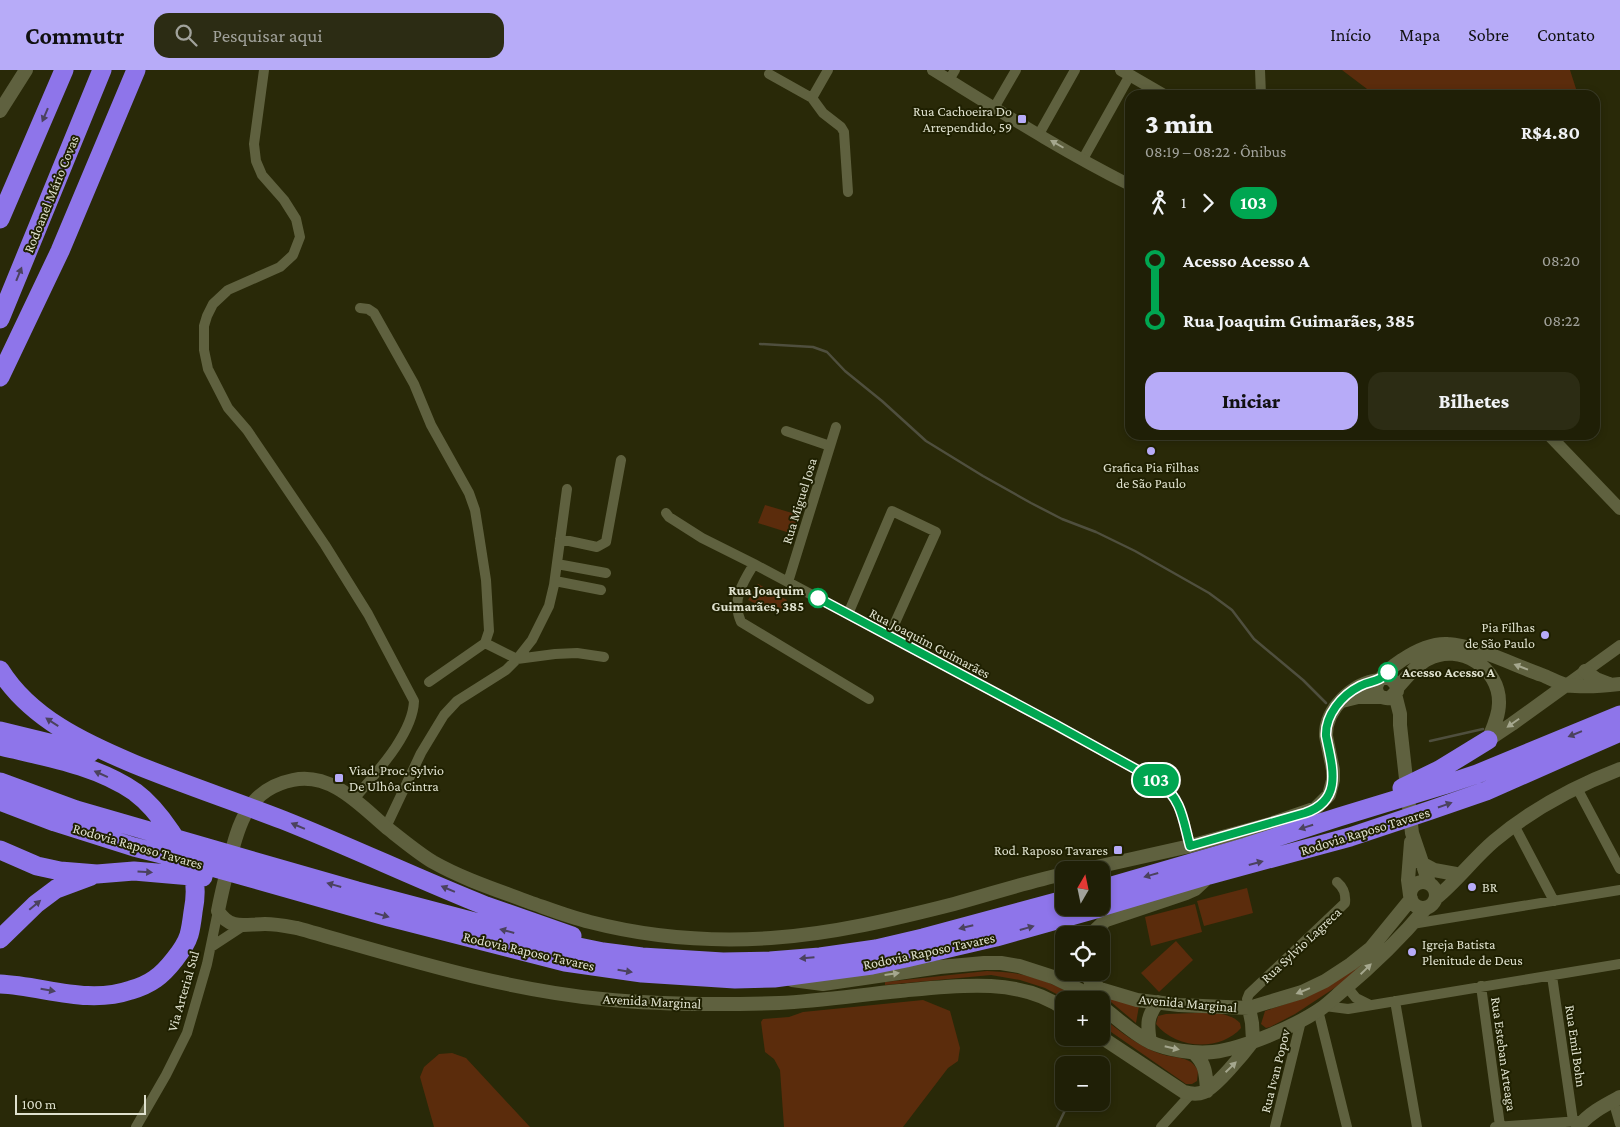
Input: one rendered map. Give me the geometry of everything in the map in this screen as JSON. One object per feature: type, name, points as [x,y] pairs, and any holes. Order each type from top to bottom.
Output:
[{"type":"highway","points":[[0,219],[64,70]]},
{"type":"highway","name":"Rodoanel Mário Covas","points":[[0,319],[102,70]]},
{"type":"highway","points":[[0,353],[57,231],[126,70]]},
{"type":"highway","points":[[0,377],[60,251],[136,70]]},
{"type":"highway","points":[[0,670],[20,696],[52,722],[74,736],[158,774]]},
{"type":"highway","name":"Rodovia Raposo Tavares","points":[[1110,886],[1246,847],[1339,816],[1444,785],[1476,774],[1620,715]]},
{"type":"highway","points":[[0,732],[77,750],[158,774],[282,820],[485,905],[576,938],[642,957]]},
{"type":"highway","name":"Rodovia Raposo Tavares","points":[[1110,904],[1350,837],[1440,807],[1486,791],[1620,732]]},
{"type":"highway","points":[[1339,816],[1421,779],[1488,740]]},
{"type":"highway","points":[[1601,740],[1620,740]]},
{"type":"highway","points":[[0,746],[72,764],[99,773],[123,785],[143,799],[172,833],[185,854],[194,880],[194,902],[189,936],[174,961],[155,979],[130,990],[98,997],[13,984],[0,984]]},
{"type":"highway","name":"Rodovia Raposo Tavares","points":[[0,782],[76,810],[357,892],[534,938],[603,952],[642,957],[723,962],[820,957],[876,949],[1055,902]]},
{"type":"highway","name":"Rodovia Raposo Tavares","points":[[0,801],[54,822],[134,847],[206,865],[357,908],[565,962],[642,973],[735,979],[774,978],[872,965],[996,937],[1069,916]]},
{"type":"highway","points":[[0,809],[54,822]]},
{"type":"highway","points":[[0,850],[37,866],[60,872],[97,874],[134,872],[203,877],[357,908]]},
{"type":"highway","points":[[0,939],[36,904],[56,889],[97,874]]},
{"type":"main road","points":[[0,111],[26,70]]},
{"type":"main road","points":[[1390,694],[1377,694],[1376,687],[1380,679],[1390,668],[1403,659],[1432,646],[1446,644],[1480,652],[1566,685],[1616,684]]},
{"type":"main road","points":[[1341,701],[1358,697],[1390,694],[1422,662],[1438,655],[1462,656],[1484,666],[1494,679],[1499,696],[1499,712],[1488,740]]},
{"type":"main road","points":[[1585,671],[1596,679],[1616,684]]},
{"type":"main road","points":[[1110,864],[1190,846],[1305,813],[1321,804],[1329,795],[1333,780],[1326,730],[1329,718],[1341,701],[1354,689],[1362,684],[1390,678],[1394,680],[1390,694],[1400,714],[1411,832],[1406,892],[1395,919]]},
{"type":"main road","points":[[1488,740],[1566,685]]},
{"type":"main road","points":[[1110,1013],[1150,1042],[1194,1052],[1214,1052],[1253,1041],[1301,1021],[1347,987],[1448,888],[1458,873],[1514,825],[1545,804],[1620,769]]},
{"type":"main road","points":[[219,906],[236,833],[241,820],[256,799],[274,785],[294,780],[310,779],[326,782],[354,799],[386,827],[432,862],[485,886],[549,910],[590,922],[679,937],[770,938],[823,932],[953,904],[1055,876]]},
{"type":"main road","points":[[1411,832],[1430,884],[1436,890],[1431,904]]},
{"type":"main road","points":[[1422,863],[1434,870],[1458,873]]},
{"type":"main road","points":[[1411,897],[1412,888],[1418,883],[1430,884],[1439,878],[1458,873]]},
{"type":"main road","points":[[1099,926],[1106,920],[1186,893],[1194,889],[1209,875]]},
{"type":"main road","points":[[1408,880],[1411,897],[1417,906],[1431,904]]},
{"type":"main road","name":"Avenida Marginal","points":[[1090,981],[1100,989],[1137,1000],[1179,1005],[1249,1008],[1302,992],[1325,981],[1351,964],[1371,948],[1411,897]]},
{"type":"main road","name":"Avenida Marginal","points":[[219,906],[223,919],[227,922],[243,926],[263,924],[297,928],[458,973],[535,989],[601,999],[666,1004],[780,1003],[938,987],[982,986],[1011,989],[1036,995],[1055,1003]]},
{"type":"main road","points":[[774,978],[823,984],[940,967],[1001,963],[1019,966],[1053,977],[1082,991]]},
{"type":"main road","points":[[1150,1042],[1148,1020],[1151,1011],[1158,1002]]},
{"type":"main road","points":[[1110,1042],[1184,1092],[1192,1094],[1207,1091],[1238,1060],[1253,1041],[1249,1008]]},
{"type":"main road","points":[[1194,1052],[1203,1063],[1207,1091]]},
{"type":"main road","points":[[1578,1123],[1617,1098]]},
{"type":"street","points":[[264,70],[254,144],[256,161],[262,175],[284,200],[296,218],[300,237],[292,255],[280,267],[228,290],[213,304],[204,326],[204,350],[208,369],[228,408],[247,430],[326,545],[368,614],[414,701],[414,711],[401,738],[382,766],[354,799]]},
{"type":"street","points":[[812,98],[828,70]]},
{"type":"street","points":[[933,70],[952,75],[994,108],[1125,182]]},
{"type":"street","points":[[994,108],[1016,70]]},
{"type":"street","points":[[1039,134],[1075,70]]},
{"type":"street","points":[[1260,70],[1261,90]]},
{"type":"street","points":[[1083,159],[1126,72],[1156,90]]},
{"type":"street","points":[[769,74],[812,98],[823,113],[841,127],[844,132],[848,192]]},
{"type":"street","points":[[360,308],[368,309],[374,313],[414,384],[431,425],[469,493],[474,510],[486,580],[490,631],[485,643],[429,682]]},
{"type":"street","name":"Rua Miguel Josa","points":[[788,582],[836,427]]},
{"type":"street","points":[[786,431],[830,446]]},
{"type":"street","points":[[1554,440],[1620,509]]},
{"type":"street","points":[[560,539],[597,547],[606,542],[621,460]]},
{"type":"street","points":[[386,827],[421,752],[444,715],[457,701],[506,670],[532,640],[549,606],[555,581],[567,489]]},
{"type":"street","points":[[848,614],[892,510],[936,532],[888,636]]},
{"type":"street","name":"Rua Joaquim Guimarães","points":[[666,513],[669,517],[702,538],[1056,725],[1159,782],[1169,790],[1176,800],[1182,813],[1190,846]]},
{"type":"street","points":[[557,564],[606,573]]},
{"type":"street","points":[[754,564],[741,585],[739,592],[737,613],[741,622],[869,699]]},
{"type":"street","points":[[555,581],[601,590]]},
{"type":"street","points":[[485,643],[517,659],[577,653],[604,657]]},
{"type":"street","points":[[1566,685],[1620,646]]},
{"type":"street","points":[[1577,788],[1620,869]]},
{"type":"street","points":[[1514,825],[1554,901]]},
{"type":"street","name":"Rua Sylvio Lagreca","points":[[1249,1008],[1247,997],[1249,994],[1345,904],[1345,891],[1336,882]]},
{"type":"street","points":[[1412,924],[1620,890]]},
{"type":"street","points":[[1431,904],[1442,920]]},
{"type":"street","name":"Via Arterial Sul","points":[[136,1127],[166,1075],[187,1033],[207,964],[219,906]]},
{"type":"street","name":"Avenida Marginal","points":[[211,947],[243,926]]},
{"type":"street","points":[[1346,1127],[1321,1008],[1348,1009],[1620,964]]},
{"type":"street","name":"Rua Emil Bohn","points":[[1552,976],[1578,1123]]},
{"type":"street","name":"Rua Esteban Arteaga","points":[[1481,986],[1498,1127]]},
{"type":"street","points":[[1347,987],[1356,998],[1370,1005]]},
{"type":"street","points":[[1394,1001],[1417,1127]]},
{"type":"street","name":"Rua Ivan Popov","points":[[1275,1127],[1301,1021]]},
{"type":"street","points":[[1161,1127],[1192,1094]]},
{"type":"street","points":[[1617,1098],[1620,1124]]},
{"type":"street","points":[[1498,1127],[1578,1123]]},
{"type":"shaded area","points":[[1342,70],[1570,70],[1576,90],[1368,90]]},
{"type":"shaded area","points":[[765,505],[799,515],[793,534],[758,523]]},
{"type":"shaded area","points":[[758,584],[787,600],[779,615],[748,600]]},
{"type":"shaded area","points":[[1247,888],[1253,913],[1204,926],[1197,901]]},
{"type":"shaded area","points":[[1195,904],[1202,932],[1151,946],[1145,917]]},
{"type":"shaded area","points":[[1176,941],[1193,960],[1159,992],[1141,973]]},
{"type":"shaded area","points":[[1376,951],[1357,972],[1295,1014],[1270,1027],[1266,1028],[1261,1024],[1265,1011],[1307,997]]},
{"type":"shaded area","points":[[987,971],[1015,973],[1035,978],[1066,991],[1055,991],[1055,993],[1020,980],[991,975],[885,985],[885,982]]},
{"type":"shaded area","points":[[1110,998],[1139,1006],[1136,1023],[1110,1001]]},
{"type":"shaded area","points":[[923,1000],[950,1011],[960,1048],[958,1061],[948,1068],[903,1127],[784,1127],[780,1070],[774,1059],[765,1052],[761,1022],[763,1019],[789,1017],[803,1012]]},
{"type":"shaded area","points":[[1213,1013],[1230,1016],[1240,1023],[1241,1028],[1232,1036],[1222,1041],[1198,1044],[1174,1039],[1156,1024],[1158,1016]]},
{"type":"shaded area","points":[[1110,1023],[1145,1047],[1166,1056],[1182,1058],[1191,1062],[1198,1071],[1197,1081],[1192,1084],[1186,1084],[1110,1031]]},
{"type":"shaded area","points":[[452,1053],[466,1058],[530,1127],[434,1127],[420,1077],[424,1067],[439,1054]]},
{"type":"waterway","points":[[760,344],[813,347],[827,352],[845,371],[926,441],[1031,503],[1062,519],[1096,532],[1135,551],[1209,593],[1232,610],[1254,639],[1303,680],[1326,703]]},
{"type":"waterway","points":[[1430,741],[1483,729]]},
{"type":"waterway","points":[[1057,1127],[1065,1111]]},
{"type":"bus line","name":"103","points":[[818,598],[1159,782],[1169,790],[1176,800],[1182,813],[1190,846],[1311,811],[1326,800],[1333,780],[1333,770],[1326,736],[1329,718],[1346,695],[1362,684],[1379,680],[1388,672]]},
{"type":"place","name":"Rua Cachoeira Do Arrependido, 59","points":[[1022,119]]},
{"type":"place","name":"Grafica Pia Filhas de São Paulo","points":[[1151,451]]},
{"type":"place","name":"Rua Joaquim Guimarães, 385","points":[[818,598]]},
{"type":"place","name":"Pia Filhas de São Paulo","points":[[1545,635]]},
{"type":"place","name":"Acesso Acesso A","points":[[1388,672]]},
{"type":"place","name":"Viad. Proc. Sylvio De Ulhôa Cintra","points":[[339,778]]},
{"type":"place","name":"Rod. Raposo Tavares","points":[[1118,850]]},
{"type":"place","name":"BR","points":[[1472,887]]},
{"type":"place","name":"Igreja Batista Plenitude de Deus","points":[[1412,952]]}]
